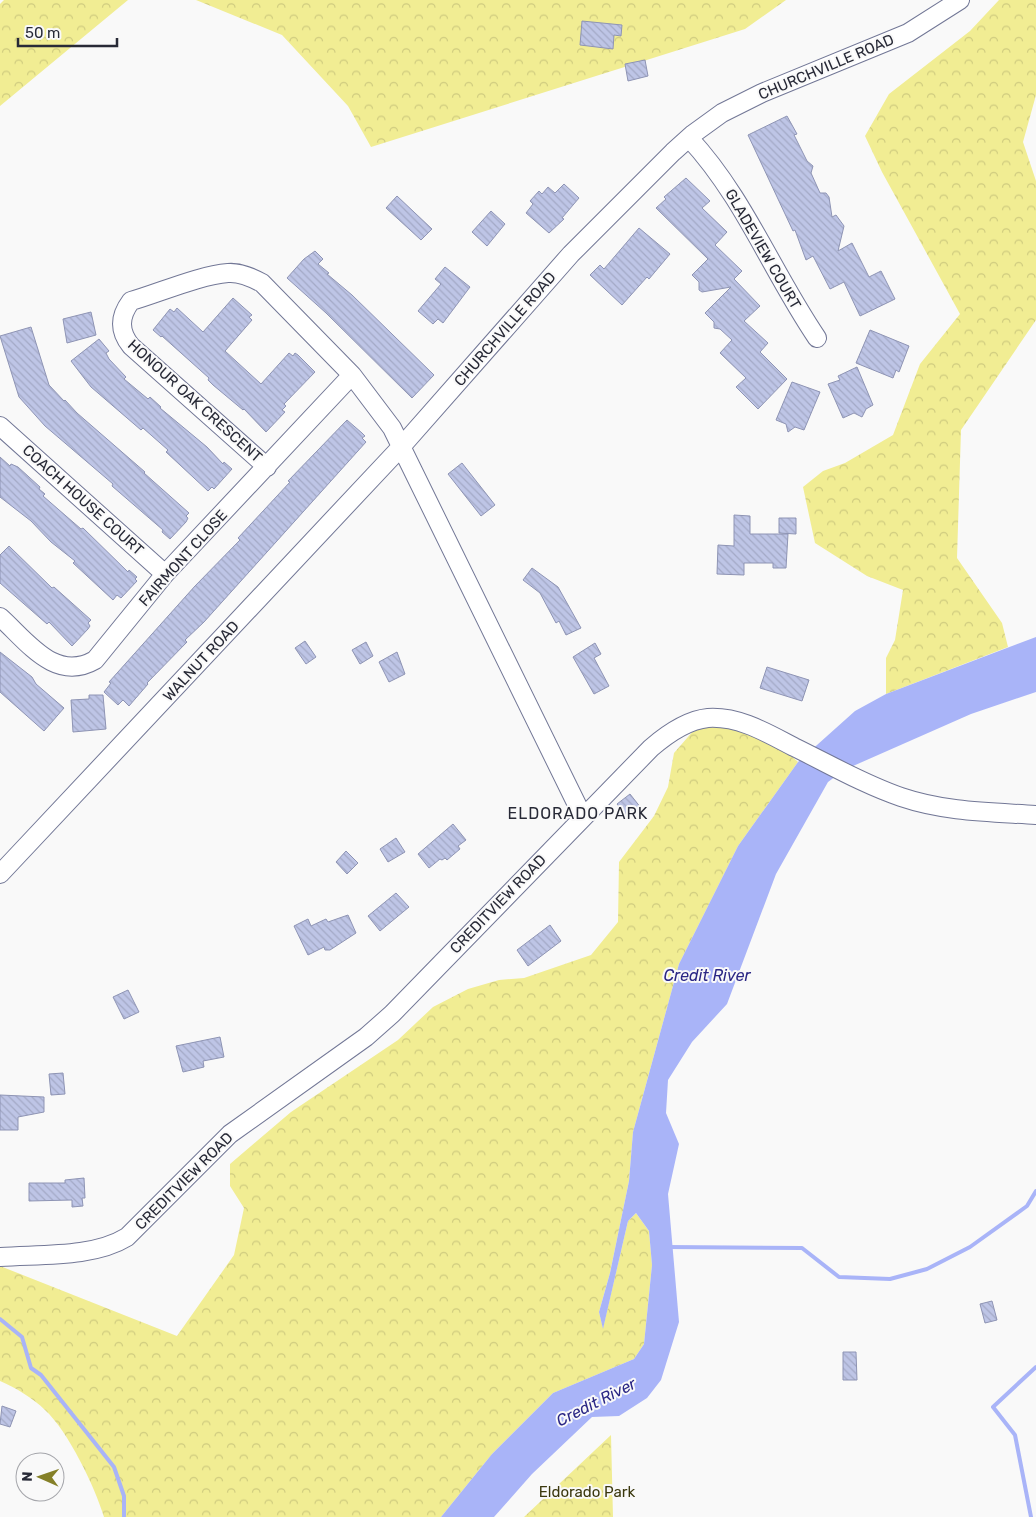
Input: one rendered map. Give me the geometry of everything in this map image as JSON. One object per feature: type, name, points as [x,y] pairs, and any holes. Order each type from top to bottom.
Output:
[{"type":"street","name":"CHURCHVILLE ROAD","points":[[401,447],[571,254],[689,138],[722,113],[754,97],[908,33],[960,0]]},
{"type":"street","name":"GLADEVIEW COURT","points":[[689,138],[734,195],[793,304],[816,338]]},
{"type":"street","name":"HONOUR OAK CRESCENT","points":[[267,467],[131,346],[123,333],[122,319],[132,301],[212,276],[229,273],[246,275],[262,282],[352,374],[378,407],[401,447]]},
{"type":"street","name":"FAIRMONT CLOSE","points":[[0,617],[48,660],[59,666],[72,668],[84,666],[95,660],[166,574],[352,374]]},
{"type":"street","name":"COACH HOUSE COURT","points":[[0,426],[166,574]]},
{"type":"street","points":[[401,447],[583,817]]},
{"type":"street","name":"WALNUT ROAD","points":[[0,874],[401,447]]},
{"type":"street","name":"CREDITVIEW ROAD","points":[[0,1257],[94,1250],[127,1238],[230,1134],[366,1037],[392,1014],[651,748],[665,736],[696,722],[707,718],[742,722],[861,780],[897,795],[944,809],[1036,815]]},
{"type":"green space","points":[[4,0],[128,0],[0,106],[0,4]]},
{"type":"green space","points":[[196,0],[786,0],[745,29],[371,147],[348,106],[282,35]]},
{"type":"green space","points":[[999,0],[1036,0],[1036,95],[1023,142],[1036,181],[1036,320],[961,430],[957,558],[1002,623],[1008,647],[886,694],[886,658],[895,640],[903,590],[867,576],[815,543],[803,487],[823,471],[845,463],[893,435],[920,364],[960,314],[882,172],[865,136],[889,94],[970,31]]},
{"type":"green space","points":[[728,716],[755,723],[798,762],[738,846],[679,964],[633,1132],[629,1181],[610,1273],[599,1312],[603,1328],[628,1221],[636,1213],[649,1231],[652,1265],[644,1344],[634,1359],[553,1393],[492,1454],[441,1517],[104,1517],[80,1460],[54,1419],[30,1397],[0,1381],[0,1266],[177,1336],[234,1255],[244,1208],[230,1186],[230,1164],[291,1112],[398,1040],[433,1007],[468,989],[499,980],[524,978],[591,955],[618,922],[619,862],[654,816],[668,787],[674,753],[694,730]]},
{"type":"green space","name":"Eldorado Park","points":[[611,1435],[613,1517],[524,1517]]},
{"type":"water","name":"Credit River","points":[[1036,637],[1036,692],[971,714],[844,770],[828,782],[776,874],[727,1004],[692,1042],[668,1080],[666,1113],[679,1144],[668,1194],[679,1322],[661,1380],[647,1398],[619,1416],[592,1417],[532,1474],[494,1517],[441,1517],[492,1454],[553,1393],[634,1359],[644,1344],[652,1265],[649,1231],[636,1213],[628,1221],[603,1329],[599,1312],[610,1273],[629,1181],[633,1132],[679,964],[738,846],[798,762],[855,711],[886,694]]},
{"type":"building","points":[[582,21],[622,25],[621,36],[614,35],[613,49],[580,45]]},
{"type":"building","points":[[645,60],[648,76],[628,81],[625,64]]},
{"type":"building","points":[[787,116],[797,134],[794,135],[807,161],[813,166],[811,173],[820,193],[826,193],[829,197],[832,217],[836,215],[844,226],[838,251],[852,243],[869,277],[881,271],[895,299],[860,316],[844,282],[830,289],[813,256],[806,260],[795,230],[793,231],[748,135]]},
{"type":"building","points":[[686,178],[710,201],[702,208],[727,232],[715,245],[742,271],[734,279],[760,306],[744,321],[768,343],[760,352],[787,379],[758,409],[736,387],[746,378],[720,353],[732,340],[720,329],[714,328],[714,322],[705,313],[731,287],[702,292],[699,290],[699,282],[692,275],[708,259],[656,208],[666,199],[664,197]]},
{"type":"building","points":[[564,184],[579,198],[562,218],[564,219],[549,233],[526,213],[533,204],[530,201],[539,191],[542,194],[548,187],[555,193]]},
{"type":"building","points":[[397,196],[432,229],[421,240],[386,208]]},
{"type":"building","points":[[491,211],[505,224],[487,246],[472,232]]},
{"type":"building","points":[[639,228],[670,254],[649,279],[647,277],[622,305],[590,275],[600,265],[604,269]]},
{"type":"building","points":[[315,251],[323,259],[318,264],[329,273],[327,274],[352,295],[434,375],[412,398],[326,313],[287,278],[304,259]]},
{"type":"building","points":[[445,267],[470,287],[443,323],[438,319],[433,324],[418,311],[441,284],[435,279]]},
{"type":"building","points":[[233,298],[252,315],[249,317],[252,320],[225,351],[261,384],[289,353],[293,356],[295,353],[298,355],[315,372],[284,404],[286,406],[282,410],[285,412],[266,432],[244,409],[213,385],[208,380],[209,378],[153,330],[170,309],[174,312],[177,308],[203,332]]},
{"type":"building","points":[[91,312],[96,335],[67,343],[63,319]]},
{"type":"building","points":[[31,327],[49,385],[77,413],[189,513],[186,516],[188,518],[186,522],[170,539],[162,532],[163,530],[112,486],[113,484],[45,426],[19,397],[0,336]]},
{"type":"building","points":[[870,330],[909,346],[899,372],[896,370],[893,378],[856,363]]},
{"type":"building","points":[[99,339],[109,351],[106,353],[109,359],[126,377],[124,379],[148,399],[150,397],[160,408],[207,447],[223,464],[224,462],[232,469],[214,489],[212,487],[208,491],[166,452],[168,450],[143,428],[141,430],[91,387],[71,361]]},
{"type":"building","points":[[857,367],[873,405],[866,409],[862,417],[854,413],[843,418],[828,384],[840,380],[838,376]]},
{"type":"building","points":[[792,382],[820,392],[804,430],[795,427],[788,432],[786,424],[776,420]]},
{"type":"building","points":[[347,420],[365,436],[362,438],[366,442],[204,622],[185,640],[187,642],[147,683],[129,706],[123,700],[118,705],[104,692],[111,683],[109,682],[195,586],[240,540],[238,538],[290,482],[288,481]]},
{"type":"building","points":[[0,457],[10,466],[11,464],[18,467],[40,487],[39,489],[45,494],[43,496],[81,529],[83,528],[128,572],[129,570],[137,577],[135,579],[137,581],[121,598],[117,595],[113,600],[73,563],[75,561],[51,542],[31,521],[0,497]]},
{"type":"building","points":[[462,463],[495,505],[481,516],[448,474]]},
{"type":"building","points":[[734,515],[750,516],[750,534],[788,534],[786,568],[773,568],[773,563],[744,563],[744,575],[717,574],[718,545],[734,546]]},
{"type":"building","points":[[779,518],[796,518],[796,534],[779,533]]},
{"type":"building","points":[[9,546],[52,588],[54,587],[91,620],[88,623],[90,626],[88,629],[72,646],[49,622],[47,624],[0,583],[0,555]]},
{"type":"building","points":[[532,568],[558,587],[581,628],[566,635],[559,621],[556,623],[540,593],[523,580]]},
{"type":"building","points":[[305,641],[316,657],[306,664],[295,648]]},
{"type":"building","points":[[366,642],[373,656],[360,664],[352,650]]},
{"type":"building","points":[[595,643],[601,654],[594,658],[609,686],[594,694],[573,657]]},
{"type":"building","points":[[0,652],[32,677],[36,684],[64,708],[44,731],[0,692]]},
{"type":"building","points":[[397,652],[405,674],[389,682],[379,662]]},
{"type":"building","points":[[767,667],[809,680],[802,701],[760,688]]},
{"type":"building","points":[[89,695],[103,695],[106,729],[73,732],[71,700],[89,699]]},
{"type":"building","points":[[630,794],[641,808],[632,815],[630,812],[626,815],[617,804]]},
{"type":"building","points":[[453,824],[466,840],[458,846],[460,849],[447,860],[445,858],[440,859],[429,868],[418,854]]},
{"type":"building","points":[[396,838],[405,852],[388,862],[380,849]]},
{"type":"building","points":[[346,851],[358,863],[347,874],[336,862]]},
{"type":"building","points":[[396,893],[409,907],[380,931],[368,916]]},
{"type":"building","points":[[348,915],[356,933],[330,950],[325,950],[324,947],[308,955],[294,926],[308,919],[311,926],[326,919],[328,922]]},
{"type":"building","points":[[550,925],[561,941],[528,966],[517,950]]},
{"type":"building","points":[[128,990],[139,1012],[124,1019],[113,997]]},
{"type":"building","points":[[220,1037],[224,1057],[203,1061],[204,1067],[183,1072],[176,1046]]},
{"type":"building","points":[[63,1073],[65,1094],[51,1095],[49,1074]]},
{"type":"building","points":[[0,1095],[44,1097],[44,1112],[18,1117],[18,1130],[0,1130]]},
{"type":"building","points":[[84,1178],[85,1198],[82,1198],[83,1206],[72,1207],[72,1200],[29,1201],[29,1183],[65,1183],[65,1180]]},
{"type":"building","points":[[992,1301],[997,1320],[985,1323],[980,1304]]},
{"type":"building","points":[[843,1352],[856,1352],[857,1380],[843,1380]]},
{"type":"building","points":[[2,1406],[16,1411],[10,1427],[0,1424]]},
{"type":"waterway","points":[[667,1247],[802,1248],[839,1277],[890,1279],[927,1269],[970,1247],[1027,1206],[1036,1191]]},
{"type":"waterway","points":[[0,1319],[22,1337],[31,1368],[41,1375],[114,1467],[124,1496],[124,1517]]},
{"type":"waterway","points":[[1031,1517],[1015,1435],[993,1407],[1036,1367]]},
{"type":"district","name":"ELDORADO PARK","points":[[578,813]]}]
